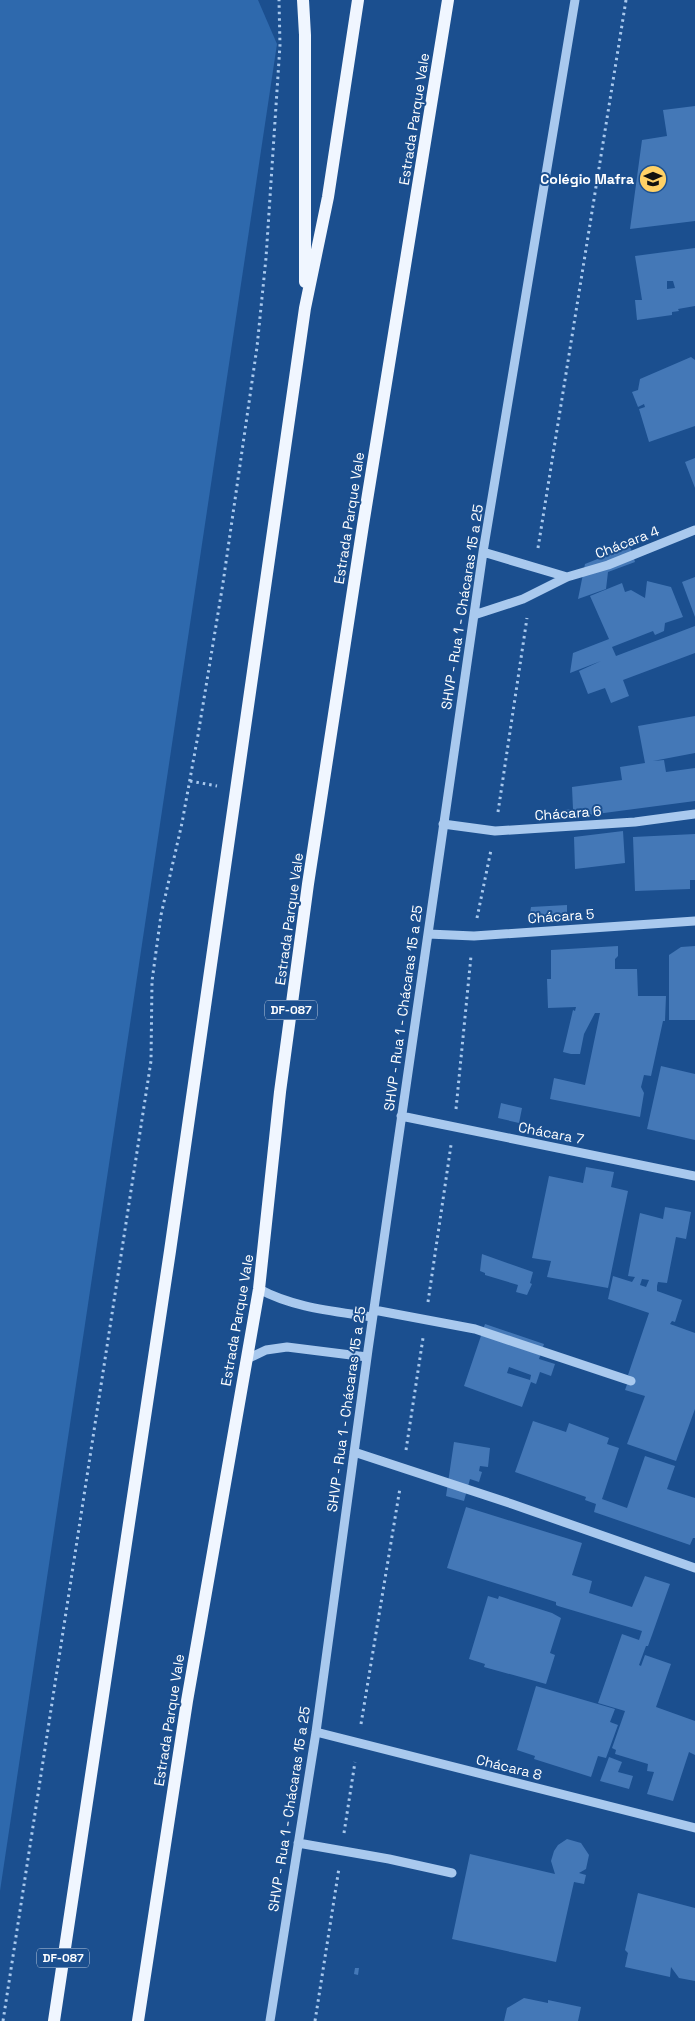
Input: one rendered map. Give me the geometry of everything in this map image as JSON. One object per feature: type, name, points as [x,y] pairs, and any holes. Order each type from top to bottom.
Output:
[{"type":"main road","points":[[303,0],[305,35],[305,308]]},
{"type":"main road","name":"DF-087","points":[[54,2021],[170,1251],[305,308],[328,197],[358,0]]},
{"type":"main road","name":"Estrada Parque Vale","points":[[138,2021],[187,1701],[259,1289],[280,1092],[308,884],[363,525],[448,0]]},
{"type":"street","name":"SHVP - Rua 1 - Chácaras 15 a 25","points":[[270,2021],[316,1732],[401,1116],[483,552],[575,0]]},
{"type":"street","name":"Chácara 4","points":[[474,615],[523,599],[567,577],[608,565],[695,530]]},
{"type":"street","points":[[483,552],[567,577]]},
{"type":"street","name":"Chácara 6","points":[[443,824],[495,831],[635,822],[695,814]]},
{"type":"street","name":"Chácara 5","points":[[428,934],[474,936],[695,922]]},
{"type":"street","name":"Chácara 7","points":[[401,1116],[695,1176]]},
{"type":"street","points":[[259,1289],[272,1296],[302,1306],[425,1320],[474,1329],[631,1381]]},
{"type":"street","points":[[247,1359],[266,1350],[287,1347],[367,1357]]},
{"type":"street","points":[[354,1452],[512,1504],[695,1568]]},
{"type":"street","name":"Chácara 8","points":[[316,1732],[695,1828]]},
{"type":"street","points":[[298,1843],[389,1859],[452,1873]]},
{"type":"path","points":[[4,2021],[151,1061],[152,981],[161,916],[182,823],[198,735],[225,573],[257,347],[266,258],[280,45],[279,0]]},
{"type":"path","points":[[535,567],[626,0]]},
{"type":"path","points":[[315,2021],[403,1469],[454,1128],[474,936],[495,831],[531,595]]},
{"type":"shaded area","points":[[0,0],[258,0],[277,44],[0,1891]]},
{"type":"building","name":"Colégio Mafra","points":[[695,106],[695,221],[630,229],[642,140],[667,136],[663,110]]},
{"type":"building","points":[[695,248],[695,306],[678,309],[679,311],[672,312],[672,315],[637,320],[635,300],[642,300],[635,256]],"holes":[[[667,281],[673,281],[675,288],[667,289]]]},
{"type":"building","points":[[691,357],[695,360],[695,426],[649,442],[639,409],[645,407],[644,404],[638,407],[632,392],[638,390],[640,379]]},
{"type":"building","points":[[695,458],[695,488],[685,462]]},
{"type":"building","points":[[630,546],[635,562],[608,572],[606,589],[578,599],[585,564]]},
{"type":"building","points":[[695,577],[695,617],[682,582]]},
{"type":"building","points":[[647,581],[671,587],[683,617],[665,623],[664,631],[655,635],[653,631],[612,647],[616,656],[695,626],[695,653],[623,680],[629,696],[611,703],[605,688],[588,694],[579,671],[601,661],[570,673],[573,653],[609,639],[590,596],[622,583],[625,592],[631,590],[645,598]]},
{"type":"building","points":[[695,716],[695,753],[653,761],[664,760],[666,772],[695,768],[695,801],[566,818],[564,810],[573,809],[572,787],[622,780],[620,767],[645,763],[638,726]]},
{"type":"building","points":[[623,831],[625,863],[575,869],[574,837]]},
{"type":"building","points":[[695,834],[695,880],[690,880],[690,889],[635,891],[633,837]]},
{"type":"building","points":[[567,905],[567,918],[529,919],[531,907]]},
{"type":"building","points":[[618,946],[615,969],[637,969],[638,996],[666,996],[665,1021],[663,1021],[651,1076],[644,1075],[641,1087],[644,1093],[640,1117],[550,1099],[554,1078],[585,1085],[600,1013],[595,1013],[584,1034],[580,1054],[563,1052],[573,1010],[575,1011],[576,1007],[548,1008],[547,979],[551,979],[551,950]]},
{"type":"building","points":[[695,946],[695,1020],[669,1020],[669,955],[681,947]]},
{"type":"building","points":[[661,1066],[695,1074],[695,1140],[647,1129]]},
{"type":"building","points":[[501,1103],[522,1108],[519,1123],[498,1118]]},
{"type":"building","points":[[586,1167],[614,1172],[611,1187],[628,1191],[608,1288],[547,1277],[551,1261],[532,1258],[549,1176],[583,1183]]},
{"type":"building","points":[[665,1207],[691,1212],[686,1239],[676,1237],[667,1283],[658,1282],[657,1286],[657,1291],[682,1300],[675,1322],[672,1321],[670,1324],[695,1333],[695,1409],[676,1461],[627,1444],[645,1396],[625,1390],[630,1376],[628,1375],[649,1313],[608,1299],[613,1276],[632,1282],[635,1277],[628,1276],[640,1213],[663,1219]],"holes":[[[642,1279],[649,1280],[646,1287],[640,1285]]]},
{"type":"building","points":[[482,1254],[533,1272],[530,1283],[532,1284],[527,1295],[516,1292],[518,1285],[485,1275],[485,1273],[480,1271]]},
{"type":"building","points":[[485,1324],[544,1344],[539,1359],[555,1364],[551,1376],[540,1372],[536,1384],[531,1382],[522,1407],[464,1386]],"holes":[[[509,1367],[531,1375],[530,1380],[507,1373]]]},
{"type":"building","points":[[533,1421],[566,1432],[569,1423],[609,1438],[607,1444],[619,1448],[602,1499],[627,1508],[645,1456],[675,1466],[667,1489],[695,1498],[695,1538],[693,1538],[690,1545],[594,1512],[596,1504],[585,1500],[586,1497],[515,1472]]},
{"type":"building","points":[[454,1442],[490,1448],[488,1467],[480,1466],[479,1471],[482,1472],[479,1482],[470,1479],[464,1501],[446,1496]]},
{"type":"building","points":[[466,1507],[582,1543],[572,1575],[592,1581],[589,1593],[632,1607],[645,1576],[670,1584],[648,1646],[646,1646],[639,1665],[641,1666],[645,1655],[671,1664],[656,1707],[695,1721],[695,1755],[689,1752],[673,1801],[647,1794],[654,1772],[647,1771],[648,1764],[615,1754],[616,1750],[612,1748],[625,1711],[598,1703],[622,1634],[639,1640],[642,1631],[558,1606],[556,1602],[447,1568]]},
{"type":"building","points":[[488,1596],[498,1599],[499,1596],[552,1613],[561,1618],[550,1653],[555,1655],[546,1684],[484,1667],[485,1664],[469,1659]]},
{"type":"building","points":[[536,1686],[615,1709],[610,1722],[618,1725],[606,1758],[598,1756],[591,1777],[534,1759],[535,1756],[517,1750]]},
{"type":"building","points":[[609,1757],[622,1762],[618,1772],[633,1776],[629,1789],[600,1781]]},
{"type":"building","points":[[567,1839],[581,1843],[589,1855],[586,1869],[579,1873],[586,1875],[584,1884],[574,1882],[556,1962],[452,1939],[470,1854],[555,1874],[551,1861],[554,1851],[558,1845]]},
{"type":"building","points":[[638,1893],[695,1908],[695,1981],[679,1978],[671,1967],[670,1977],[625,1967],[628,1953],[625,1950]]},
{"type":"building","points":[[355,1968],[359,1968],[358,1975],[354,1974]]},
{"type":"building","points":[[524,1998],[548,2003],[548,2000],[581,2007],[578,2021],[504,2021],[507,2008]]},
{"type":"place","name":"Colégio Mafra","points":[[653,179]]}]
